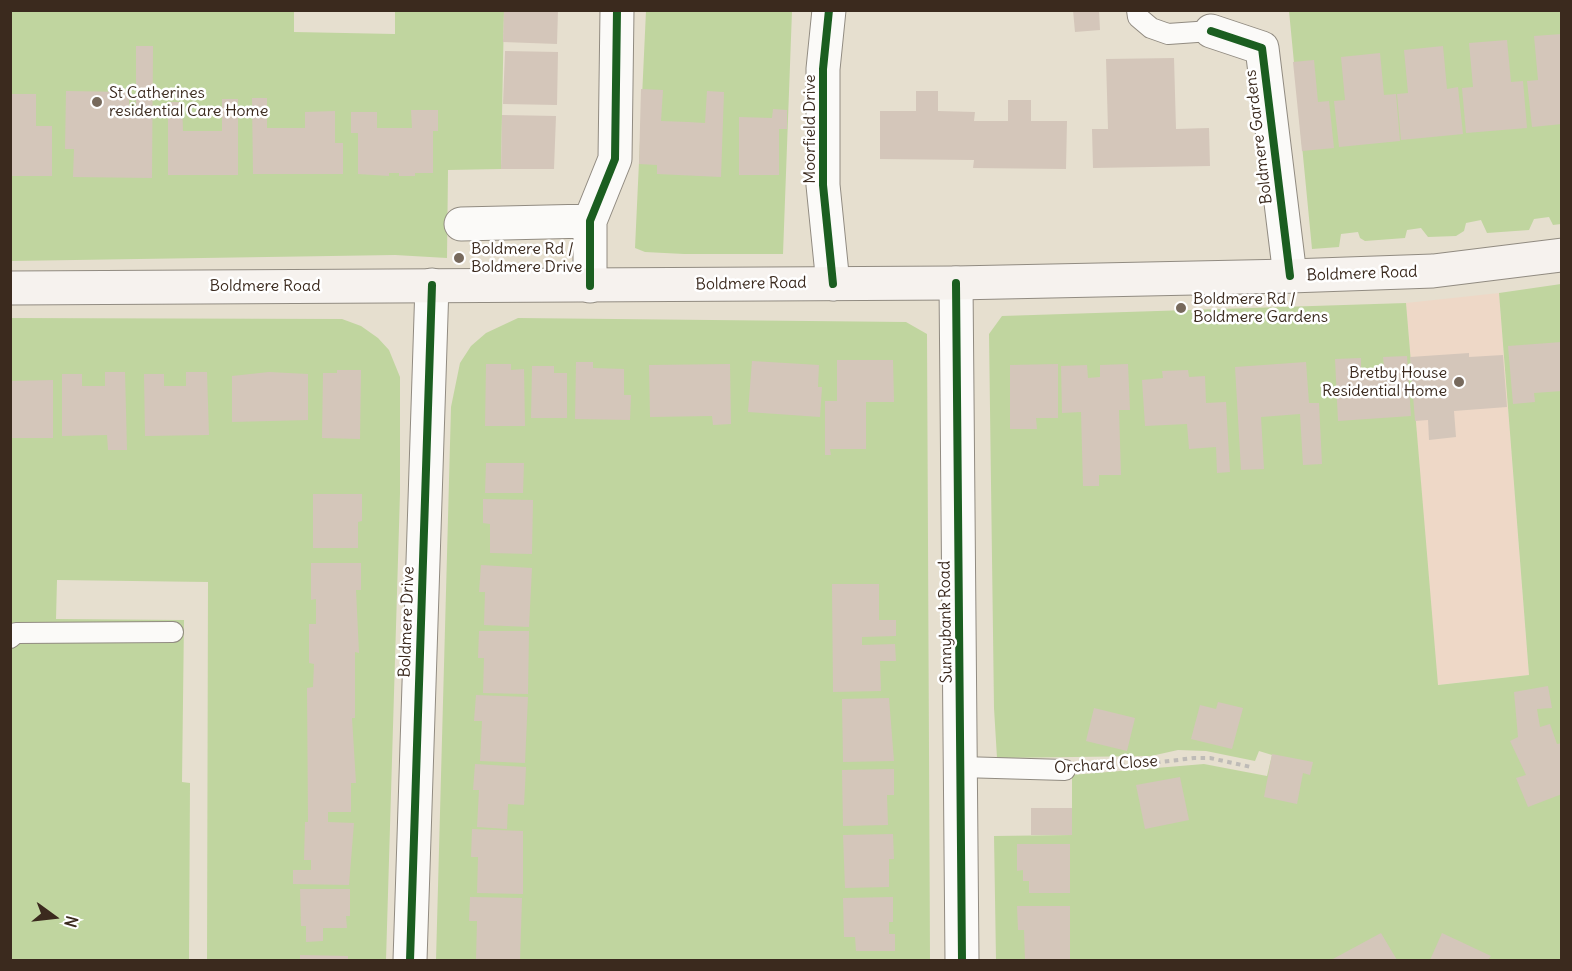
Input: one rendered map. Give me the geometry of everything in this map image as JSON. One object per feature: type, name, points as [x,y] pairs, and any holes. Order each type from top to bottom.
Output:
[{"type":"main road","name":"Boldmere Road","points":[[10,288],[956,283],[1290,276],[1433,271],[1562,255]]},
{"type":"street","points":[[590,286],[590,221],[615,159],[617,10]]},
{"type":"street","name":"Moorfield Drive","points":[[829,10],[823,69],[823,185],[833,284]]},
{"type":"street","name":"Boldmere Gardens","points":[[1212,31],[1262,48],[1290,276]]},
{"type":"street","points":[[461,224],[590,221]]},
{"type":"street","name":"Sunnybank Road","points":[[956,283],[962,960]]},
{"type":"street","name":"Boldmere Drive","points":[[410,960],[432,285]]},
{"type":"lane","points":[[1137,10],[1138,17],[1151,28],[1168,34],[1212,31]]},
{"type":"lane","points":[[10,638],[16,633],[173,632]]},
{"type":"lane","name":"Orchard Close","points":[[961,767],[1065,770]]},
{"type":"shaded area","points":[[1499,293],[1529,675],[1437,685],[1406,303]]},
{"type":"green space","points":[[11,11],[294,11],[294,32],[395,34],[395,11],[504,11],[501,169],[448,170],[447,258],[395,255],[11,261]]},
{"type":"green space","points":[[646,11],[792,11],[783,254],[684,254],[645,252],[635,248]]},
{"type":"green space","points":[[1289,11],[1561,11],[1561,224],[1553,225],[1549,217],[1534,219],[1529,230],[1487,233],[1481,220],[1466,223],[1464,231],[1456,236],[1428,237],[1421,228],[1407,230],[1405,238],[1365,241],[1360,238],[1358,232],[1341,234],[1339,247],[1312,249]]},
{"type":"green space","points":[[1561,284],[1561,960],[996,960],[994,836],[1072,835],[1072,775],[1204,764],[1267,776],[1272,755],[1259,751],[1255,761],[1206,751],[1178,750],[1151,756],[997,758],[994,708],[989,334],[1002,316],[1406,303],[1438,685],[1529,675],[1499,293]]},
{"type":"green space","points":[[11,318],[342,319],[361,326],[378,338],[389,350],[400,377],[400,493],[386,960],[207,960],[208,582],[57,580],[56,619],[184,620],[182,782],[190,783],[189,960],[11,960]]},
{"type":"green space","points":[[518,318],[906,322],[927,334],[930,960],[436,960],[451,407],[460,363],[471,346],[486,333]]},
{"type":"building","points":[[504,10],[558,10],[557,44],[503,42]]},
{"type":"building","points":[[1073,10],[1099,10],[1100,30],[1075,32]]},
{"type":"building","points":[[1562,34],[1562,124],[1532,127],[1527,81],[1538,80],[1534,36]]},
{"type":"building","points":[[1507,40],[1511,82],[1523,81],[1527,128],[1466,133],[1462,88],[1473,87],[1469,43]]},
{"type":"building","name":"St Catherines residential Care Home","points":[[136,46],[153,46],[152,178],[73,177],[74,149],[65,149],[66,91],[129,92],[129,112],[136,112]]},
{"type":"building","points":[[1443,46],[1447,89],[1458,87],[1463,134],[1401,140],[1397,94],[1408,93],[1404,50]]},
{"type":"building","points":[[505,51],[558,52],[557,105],[503,104]]},
{"type":"building","points":[[1380,53],[1384,95],[1396,94],[1400,141],[1339,147],[1334,101],[1345,100],[1341,57]]},
{"type":"building","points":[[1174,58],[1176,129],[1209,128],[1210,166],[1093,168],[1092,129],[1108,129],[1106,59]]},
{"type":"building","points":[[1314,60],[1318,102],[1329,101],[1334,148],[1302,151],[1293,62]]},
{"type":"building","points":[[641,89],[663,90],[661,121],[705,123],[707,91],[724,92],[721,177],[657,174],[657,165],[639,164]]},
{"type":"building","points":[[916,91],[938,91],[938,111],[975,112],[974,121],[1008,121],[1008,100],[1031,100],[1031,121],[1067,121],[1066,169],[973,168],[974,160],[880,159],[880,111],[916,111]]},
{"type":"building","points":[[10,94],[36,94],[36,126],[52,126],[52,176],[10,176]]},
{"type":"building","points":[[252,98],[267,98],[267,128],[305,128],[305,112],[335,111],[335,143],[343,143],[343,174],[253,174]]},
{"type":"building","points":[[222,99],[238,99],[238,175],[168,175],[168,102],[182,102],[183,131],[222,131]]},
{"type":"building","points":[[773,109],[787,110],[787,129],[779,129],[779,175],[739,175],[739,117],[772,118]]},
{"type":"building","points":[[411,110],[438,110],[438,131],[433,131],[433,173],[415,173],[415,176],[399,176],[399,173],[389,173],[389,176],[358,174],[358,133],[351,133],[351,112],[377,112],[377,128],[412,128]]},
{"type":"building","points":[[502,115],[556,116],[554,169],[501,169]]},
{"type":"building","points":[[1562,342],[1562,391],[1534,393],[1535,402],[1513,404],[1508,346]]},
{"type":"building","name":"Bretby House Residential Home","points":[[1469,353],[1469,357],[1503,355],[1507,407],[1454,411],[1456,437],[1429,440],[1428,420],[1415,421],[1410,357]]},
{"type":"building","points":[[1407,356],[1411,416],[1338,421],[1335,359],[1361,358],[1361,369],[1384,367],[1383,357]]},
{"type":"building","points":[[837,360],[893,360],[894,402],[866,402],[866,449],[830,449],[831,455],[825,455],[825,401],[837,401]]},
{"type":"building","points":[[752,361],[819,365],[818,387],[822,387],[820,417],[748,412]]},
{"type":"building","points":[[576,362],[593,362],[593,368],[624,369],[624,395],[631,395],[630,420],[575,419]]},
{"type":"building","points":[[1306,362],[1309,403],[1319,403],[1322,464],[1303,465],[1300,414],[1261,417],[1264,469],[1241,470],[1235,367]]},
{"type":"building","points":[[486,364],[511,364],[511,370],[524,369],[525,426],[485,426]]},
{"type":"building","points":[[730,364],[731,424],[713,425],[712,416],[650,417],[649,365]]},
{"type":"building","points":[[1058,364],[1058,418],[1036,418],[1037,429],[1010,429],[1010,365]]},
{"type":"building","points":[[1128,364],[1130,410],[1119,410],[1121,475],[1099,475],[1099,486],[1083,486],[1081,412],[1062,413],[1061,366],[1087,365],[1088,378],[1100,377],[1100,365]]},
{"type":"building","points":[[532,366],[554,366],[554,373],[567,373],[567,418],[531,418]]},
{"type":"building","points":[[337,370],[361,370],[360,439],[322,438],[323,373],[337,373]]},
{"type":"building","points":[[1188,370],[1189,377],[1205,376],[1206,403],[1226,402],[1230,472],[1217,473],[1216,447],[1189,449],[1187,424],[1145,426],[1142,380],[1163,378],[1162,371]]},
{"type":"building","points":[[105,372],[125,372],[127,450],[108,450],[107,435],[62,436],[62,374],[82,374],[82,386],[105,386]]},
{"type":"building","points":[[186,372],[207,372],[209,435],[145,436],[144,374],[164,374],[164,386],[186,386]]},
{"type":"building","points":[[269,372],[308,374],[308,420],[232,422],[232,376]]},
{"type":"building","points":[[53,380],[53,438],[10,438],[10,381]]},
{"type":"building","points":[[486,463],[524,463],[523,493],[485,493]]},
{"type":"building","points":[[313,494],[362,494],[362,521],[358,522],[358,548],[313,548]]},
{"type":"building","points":[[483,499],[533,500],[532,554],[490,553],[490,524],[483,523]]},
{"type":"building","points":[[311,563],[361,563],[361,590],[356,590],[359,653],[355,652],[355,718],[352,718],[356,783],[351,783],[351,812],[328,812],[328,822],[354,823],[349,885],[293,884],[293,870],[311,870],[311,860],[304,860],[305,822],[308,822],[307,688],[313,687],[314,664],[309,663],[309,624],[316,624],[316,599],[311,600]]},
{"type":"building","points":[[481,565],[532,568],[529,627],[484,625],[485,592],[479,592]]},
{"type":"building","points":[[832,584],[879,584],[879,620],[896,620],[896,636],[862,637],[862,645],[895,644],[896,661],[880,661],[881,691],[833,692]]},
{"type":"building","points":[[479,631],[529,631],[528,694],[483,693],[484,658],[478,658]]},
{"type":"building","points":[[1548,686],[1552,708],[1537,709],[1540,727],[1550,724],[1557,744],[1562,743],[1562,794],[1528,807],[1516,778],[1526,775],[1510,741],[1518,737],[1514,692]]},
{"type":"building","points":[[476,695],[528,697],[525,763],[480,761],[482,721],[474,721]]},
{"type":"building","points":[[889,698],[894,761],[843,762],[842,699]]},
{"type":"building","points":[[1218,702],[1243,708],[1232,749],[1191,739],[1200,705],[1216,709]]},
{"type":"building","points":[[1094,708],[1135,718],[1127,751],[1086,741]]},
{"type":"building","points":[[1272,754],[1313,762],[1310,775],[1303,773],[1297,804],[1264,797]]},
{"type":"building","points":[[475,764],[526,767],[524,805],[508,804],[507,829],[477,827],[479,790],[473,790]]},
{"type":"building","points":[[894,769],[894,795],[887,795],[888,825],[843,826],[842,770]]},
{"type":"building","points":[[1180,777],[1189,820],[1145,829],[1136,785]]},
{"type":"building","points":[[1031,808],[1072,808],[1072,835],[1031,835]]},
{"type":"building","points":[[472,829],[523,831],[523,894],[477,893],[478,857],[471,857]]},
{"type":"building","points":[[893,834],[894,859],[889,859],[889,887],[845,888],[843,835]]},
{"type":"building","points":[[1017,844],[1070,844],[1070,893],[1029,893],[1029,881],[1023,881],[1023,870],[1017,871]]},
{"type":"building","points":[[300,889],[350,889],[350,916],[346,916],[347,928],[323,928],[323,941],[306,942],[306,926],[301,926]]},
{"type":"building","points":[[470,897],[522,898],[520,960],[476,960],[477,921],[469,921]]},
{"type":"building","points":[[893,897],[893,922],[889,922],[889,934],[895,934],[895,951],[856,951],[855,937],[844,937],[843,898]]},
{"type":"building","points":[[1017,906],[1070,906],[1070,960],[1025,960],[1024,930],[1018,930]]},
{"type":"building","points":[[1381,933],[1397,960],[1331,960]]},
{"type":"building","points":[[1442,933],[1491,956],[1488,960],[1430,960]]},
{"type":"building","points":[[300,955],[348,956],[348,960],[300,960]]},
{"type":"cycle path","points":[[590,286],[590,221],[615,159],[617,10]]},
{"type":"cycle path","points":[[829,10],[823,69],[823,185],[833,284]]},
{"type":"cycle path","points":[[1211,31],[1262,48],[1290,276]]},
{"type":"cycle path","points":[[956,283],[962,960]]},
{"type":"cycle path","points":[[410,960],[432,285]]},
{"type":"place","name":"St Catherines residential Care Home","points":[[97,102]]},
{"type":"place","name":"Boldmere Rd / Boldmere Drive","points":[[459,258]]},
{"type":"place","name":"Boldmere Rd / Boldmere Gardens","points":[[1181,308]]},
{"type":"place","name":"Bretby House Residential Home","points":[[1459,382]]}]
